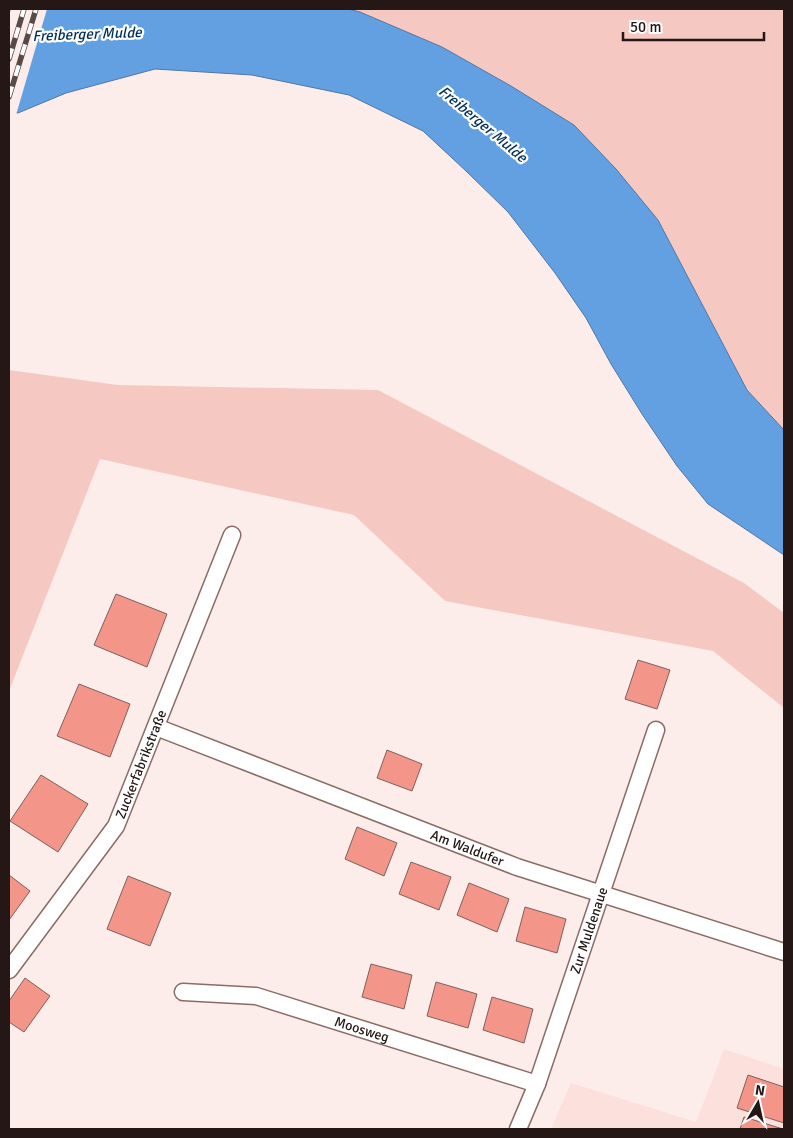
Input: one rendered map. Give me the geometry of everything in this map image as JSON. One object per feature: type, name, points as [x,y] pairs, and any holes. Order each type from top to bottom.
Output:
[{"type":"street","name":"Zuckerfabrikstraße","points":[[9,970],[116,826],[232,535]]},
{"type":"street","name":"Am Waldufer","points":[[156,726],[517,867],[784,952]]},
{"type":"street","name":"Zur Muldenaue","points":[[518,1129],[537,1084],[656,730]]},
{"type":"street","name":"Moosweg","points":[[184,992],[256,996],[537,1084]]},
{"type":"shaded area","points":[[348,9],[784,9],[784,430],[747,390],[658,220],[574,125],[511,86],[442,47],[360,12]]},
{"type":"shaded area","points":[[9,370],[118,385],[378,390],[744,583],[784,613],[784,708],[713,651],[445,601],[354,515],[100,459],[9,691]]},
{"type":"shaded area","points":[[724,1049],[784,1069],[784,1129],[551,1129],[571,1083],[696,1122]]},
{"type":"water","name":"Freiberger Mulde","points":[[9,9],[348,9],[360,12],[442,47],[511,86],[574,125],[616,169],[658,220],[747,390],[784,430],[784,555],[708,504],[677,466],[642,414],[611,364],[586,318],[555,273],[508,212],[423,131],[349,95],[252,75],[155,69],[66,93],[18,113],[9,111]]},
{"type":"pier","points":[[11,9],[47,9],[16,115],[9,114],[9,16]]},
{"type":"building","points":[[116,594],[167,614],[147,667],[94,645]]},
{"type":"building","points":[[638,660],[670,670],[657,709],[625,699]]},
{"type":"building","points":[[79,684],[130,704],[110,757],[57,736]]},
{"type":"building","points":[[387,750],[422,764],[412,791],[377,778]]},
{"type":"building","points":[[41,775],[88,804],[58,852],[10,821]]},
{"type":"building","points":[[357,827],[397,843],[384,876],[345,859]]},
{"type":"building","points":[[411,862],[451,877],[439,910],[399,894]]},
{"type":"building","points":[[9,875],[30,891],[9,920]]},
{"type":"building","points":[[128,876],[171,893],[150,946],[107,929]]},
{"type":"building","points":[[469,883],[509,899],[497,932],[457,915]]},
{"type":"building","points":[[525,907],[566,919],[557,953],[516,941]]},
{"type":"building","points":[[371,964],[412,975],[404,1009],[362,997]]},
{"type":"building","points":[[25,978],[50,996],[24,1032],[9,1022],[9,1001]]},
{"type":"building","points":[[436,982],[477,994],[468,1028],[427,1016]]},
{"type":"building","points":[[492,997],[533,1009],[524,1043],[483,1030]]},
{"type":"building","points":[[748,1075],[784,1087],[784,1123],[737,1108]]},
{"type":"building","points":[[744,1117],[783,1129],[740,1129]]},
{"type":"railway","points":[[9,59],[24,9]]},
{"type":"railway","points":[[9,97],[36,9]]}]
